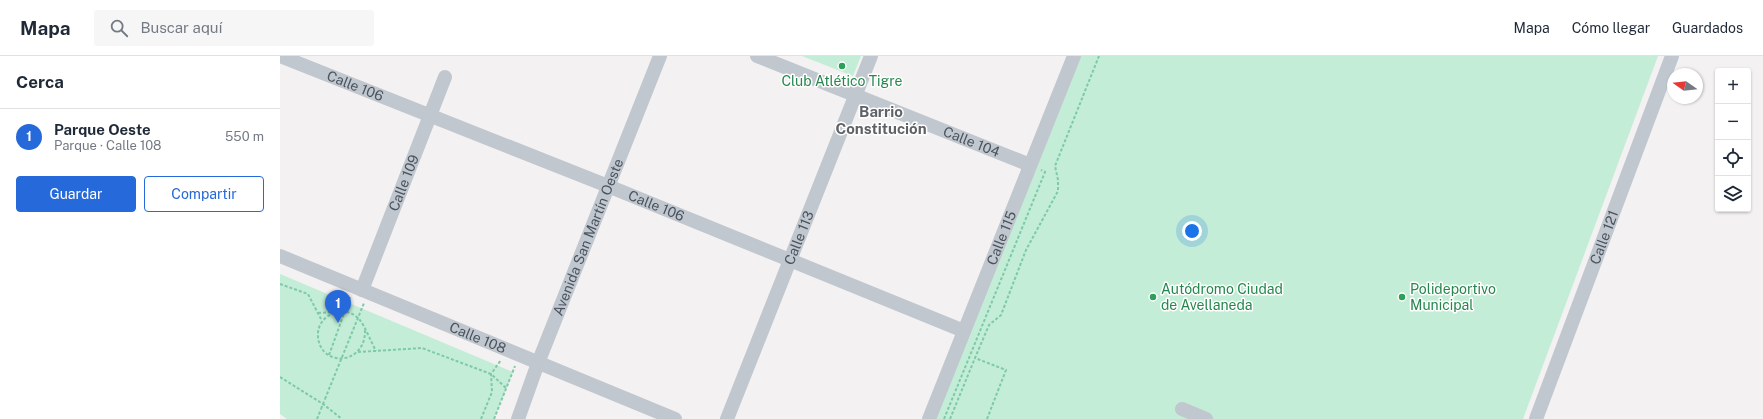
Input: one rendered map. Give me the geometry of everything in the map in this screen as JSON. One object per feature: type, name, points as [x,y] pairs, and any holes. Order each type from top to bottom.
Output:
[{"type":"street","name":"Calle 106","points":[[280,56],[430,117],[608,186],[964,331]]},
{"type":"street","name":"Avenida San Martín Oeste","points":[[518,419],[538,363],[660,56]]},
{"type":"street","name":"Calle 104","points":[[757,56],[1030,165]]},
{"type":"street","name":"Calle 113","points":[[727,419],[871,56]]},
{"type":"street","name":"Calle 115","points":[[929,419],[1074,56]]},
{"type":"street","name":"Calle 121","points":[[1536,419],[1672,56]]},
{"type":"street","name":"Calle 109","points":[[361,290],[445,77]]},
{"type":"street","name":"Calle 108","points":[[280,256],[675,419]]},
{"type":"street","points":[[1182,409],[1206,419]]},
{"type":"path","points":[[950,419],[989,325],[1001,315],[1026,250],[1058,191],[1058,180],[1055,166],[1099,56]]},
{"type":"path","points":[[944,419],[1045,172],[1030,165]]},
{"type":"path","points":[[280,284],[308,294],[322,321]]},
{"type":"path","points":[[329,355],[344,311],[361,290]]},
{"type":"path","points":[[317,419],[358,317],[361,290]]},
{"type":"path","points":[[318,313],[344,311],[358,317],[376,351]]},
{"type":"path","points":[[335,312],[328,315],[322,321],[318,336],[319,343],[323,350],[329,355],[341,358],[352,356],[358,352],[363,346],[365,330]]},
{"type":"path","points":[[358,352],[422,348],[491,374],[506,388]]},
{"type":"path","points":[[491,374],[514,353]]},
{"type":"path","points":[[494,419],[506,388],[514,353]]},
{"type":"path","points":[[975,358],[1006,370],[987,419]]},
{"type":"path","points":[[481,419],[492,392],[491,374]]},
{"type":"path","points":[[280,377],[323,404],[342,419]]},
{"type":"green space","name":"Club Atlético Tigre","points":[[802,56],[861,56],[853,76]]},
{"type":"green space","points":[[1080,56],[1658,56],[1523,419],[935,419]]},
{"type":"green space","points":[[280,274],[513,372],[494,419],[287,419],[280,414]]},
{"type":"place","name":"Club Atlético Tigre","points":[[842,66]]},
{"type":"place","name":"Autódromo Ciudad de Avellaneda","points":[[1153,297]]},
{"type":"place","name":"Polideportivo Municipal","points":[[1402,297]]},
{"type":"place","name":"Parque Oeste","points":[[338,323]]},
{"type":"district","name":"Barrio Constitución","points":[[881,120]]}]
